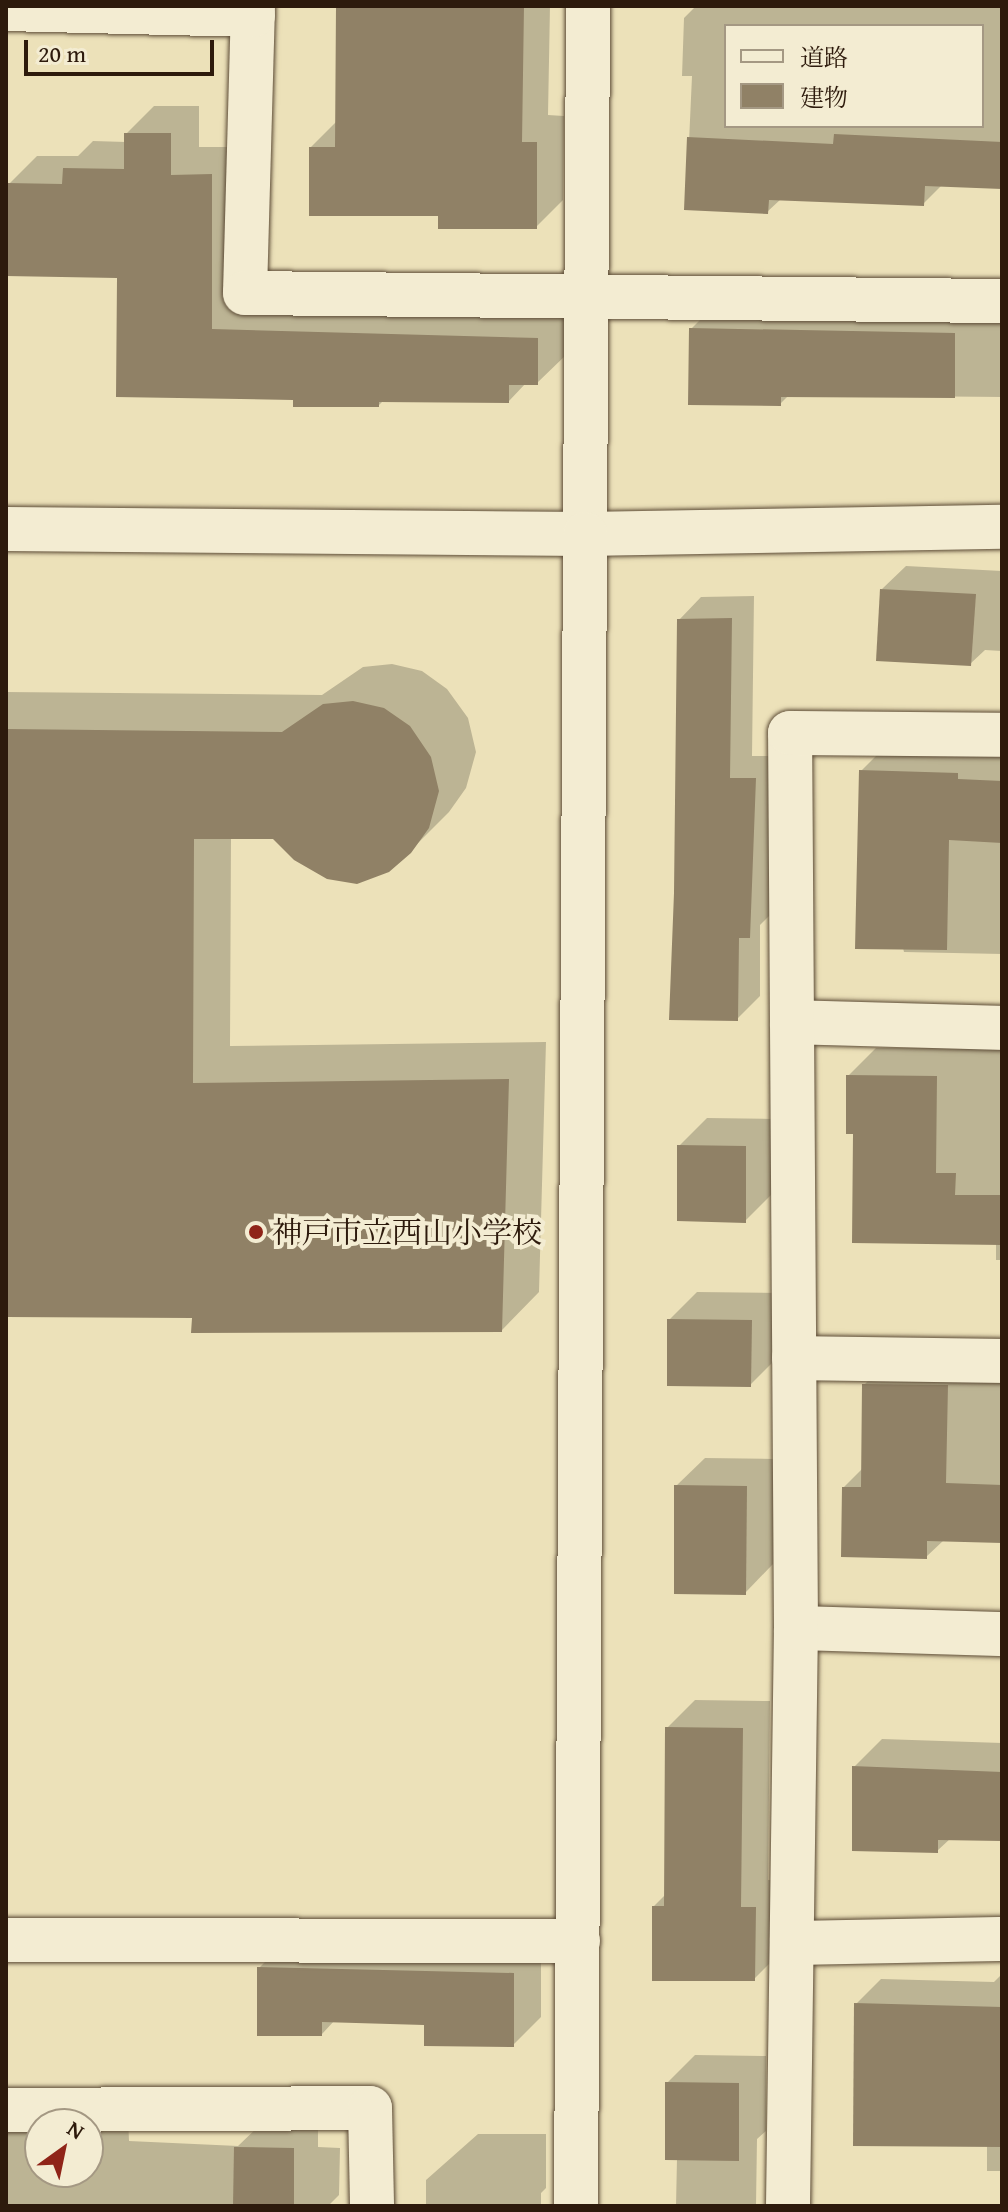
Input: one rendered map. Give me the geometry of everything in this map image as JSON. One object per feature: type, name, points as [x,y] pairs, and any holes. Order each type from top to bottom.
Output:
[{"type":"street","points":[[576,2206],[588,6]]},
{"type":"street","points":[[6,9],[253,10],[245,293],[1002,301]]},
{"type":"street","points":[[6,529],[585,534],[1002,527]]},
{"type":"street","points":[[788,2206],[796,1628],[790,733],[1002,735]]},
{"type":"street","points":[[792,1022],[1002,1028]]},
{"type":"street","points":[[794,1358],[1002,1361]]},
{"type":"street","points":[[796,1628],[1002,1634]]},
{"type":"street","points":[[792,1943],[1002,1939]]},
{"type":"street","points":[[6,1940],[578,1941]]},
{"type":"street","points":[[6,2110],[370,2108],[372,2206]]},
{"type":"building","points":[[336,6],[524,6],[522,142],[537,142],[537,229],[438,229],[438,216],[309,216],[309,147],[335,147]]},
{"type":"building","points":[[124,133],[171,133],[171,175],[212,174],[212,329],[538,338],[538,385],[509,385],[509,403],[379,402],[379,407],[293,407],[293,400],[116,397],[117,278],[6,276],[7,183],[62,184],[63,168],[124,169]]},
{"type":"building","points":[[834,134],[1002,142],[1002,189],[925,186],[924,206],[769,200],[768,214],[684,210],[687,137],[833,144]]},
{"type":"building","points":[[689,328],[955,333],[955,398],[781,397],[781,406],[688,405]]},
{"type":"building","points":[[880,589],[976,594],[971,666],[876,661]]},
{"type":"building","points":[[732,618],[730,778],[756,778],[750,938],[739,938],[738,1021],[669,1020],[674,893],[677,619]]},
{"type":"building","points":[[353,701],[384,708],[410,726],[431,757],[439,791],[429,828],[411,853],[389,872],[357,884],[327,879],[294,860],[273,839],[194,839],[193,1083],[509,1079],[502,1332],[191,1333],[192,1318],[6,1317],[6,729],[282,732],[323,704]]},
{"type":"building","points":[[859,770],[958,773],[958,779],[1002,781],[1002,843],[949,840],[947,950],[855,949]]},
{"type":"building","points":[[846,1075],[937,1076],[936,1173],[956,1173],[955,1195],[1002,1195],[1002,1245],[852,1243],[853,1134],[846,1134]]},
{"type":"building","points":[[677,1145],[746,1146],[746,1223],[677,1221]]},
{"type":"building","points":[[667,1319],[752,1320],[751,1387],[667,1386]]},
{"type":"building","points":[[862,1384],[948,1385],[946,1483],[1002,1485],[1002,1543],[927,1541],[927,1559],[841,1557],[842,1487],[861,1487]]},
{"type":"building","points":[[674,1485],[747,1486],[746,1595],[674,1594]]},
{"type":"building","points":[[665,1727],[743,1728],[741,1907],[756,1907],[755,1981],[652,1981],[652,1906],[664,1906]]},
{"type":"building","points":[[852,1766],[1002,1772],[1002,1841],[938,1840],[938,1853],[852,1851]]},
{"type":"building","points":[[257,1967],[514,1973],[514,2047],[424,2046],[424,2025],[322,2022],[322,2036],[257,2036]]},
{"type":"building","points":[[854,2003],[1002,2007],[1002,2147],[853,2146]]},
{"type":"building","points":[[665,2082],[739,2083],[739,2161],[665,2160]]},
{"type":"building","points":[[234,2147],[294,2148],[294,2206],[233,2206]]},
{"type":"place","name":"神戸市立西山小学校","points":[[256,1232]]}]
